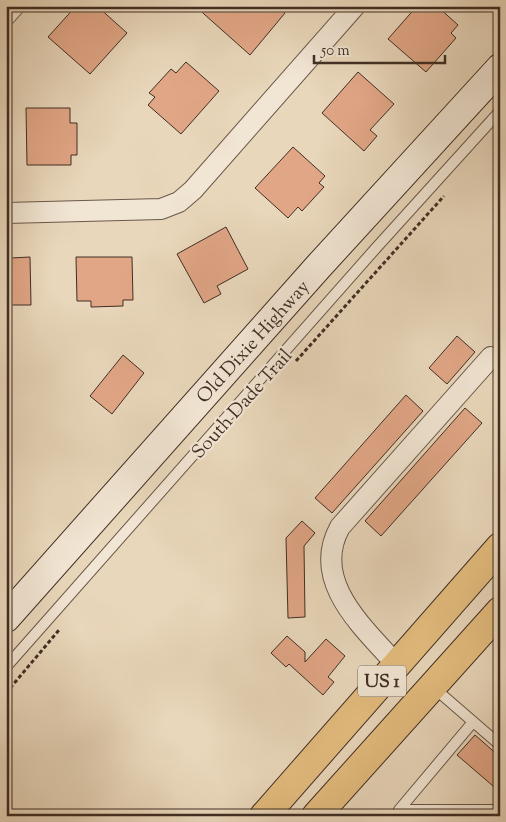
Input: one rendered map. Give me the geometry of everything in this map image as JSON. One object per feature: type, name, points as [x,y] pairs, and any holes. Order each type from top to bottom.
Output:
[{"type":"highway","name":"US 1","points":[[264,816],[500,546]]},
{"type":"highway","name":"US 1","points":[[316,816],[500,611]]},
{"type":"highway","points":[[289,816],[401,684],[396,664]]},
{"type":"highway","points":[[338,816],[341,788]]},
{"type":"street","points":[[6,15],[14,6]]},
{"type":"street","points":[[6,213],[138,211],[161,209],[179,202],[193,190],[355,6]]},
{"type":"street","name":"Old Dixie Highway","points":[[6,618],[318,267],[500,68]]},
{"type":"street","points":[[396,664],[360,626],[340,597],[331,559],[335,536],[340,526],[491,357]]},
{"type":"lane","points":[[6,667],[376,248],[500,111]]},
{"type":"lane","points":[[432,686],[500,745]]},
{"type":"lane","points":[[399,813],[473,722]]},
{"type":"lane","points":[[399,813],[500,810]]},
{"type":"path","name":"South Dade Trail","points":[[292,367],[448,191]]},
{"type":"path","points":[[6,693],[66,622]]},
{"type":"building","points":[[76,6],[97,6],[127,33],[90,74],[48,37]]},
{"type":"building","points":[[195,6],[278,6],[285,13],[250,55]]},
{"type":"building","points":[[417,6],[437,6],[458,25],[451,33],[456,38],[426,72],[388,39]]},
{"type":"building","points":[[186,62],[219,91],[181,134],[148,105],[155,97],[149,93],[171,69],[176,73]]},
{"type":"building","points":[[358,72],[394,104],[370,130],[377,136],[364,151],[322,113]]},
{"type":"building","points":[[26,108],[70,108],[70,123],[77,123],[77,155],[71,155],[71,165],[27,165]]},
{"type":"building","points":[[293,147],[325,176],[319,183],[324,187],[302,211],[298,207],[288,218],[255,188]]},
{"type":"building","points":[[226,227],[248,269],[217,286],[221,294],[204,303],[177,254]]},
{"type":"building","points":[[30,257],[31,305],[6,305],[6,266],[11,266],[11,258]]},
{"type":"building","points":[[76,257],[132,257],[133,300],[123,300],[123,306],[91,307],[91,301],[77,301]]},
{"type":"building","points":[[457,336],[475,352],[447,384],[429,368]]},
{"type":"building","points":[[123,355],[144,373],[112,414],[90,396]]},
{"type":"building","points":[[406,395],[423,411],[332,513],[315,498]]},
{"type":"building","points":[[465,408],[482,423],[381,536],[365,521]]},
{"type":"building","points":[[302,521],[315,533],[304,546],[305,617],[288,618],[286,538]]},
{"type":"building","points":[[287,636],[305,652],[305,662],[326,639],[345,656],[328,677],[334,682],[323,695],[289,664],[286,667],[271,653]]},
{"type":"building","points":[[475,735],[500,757],[500,792],[457,755]]}]
